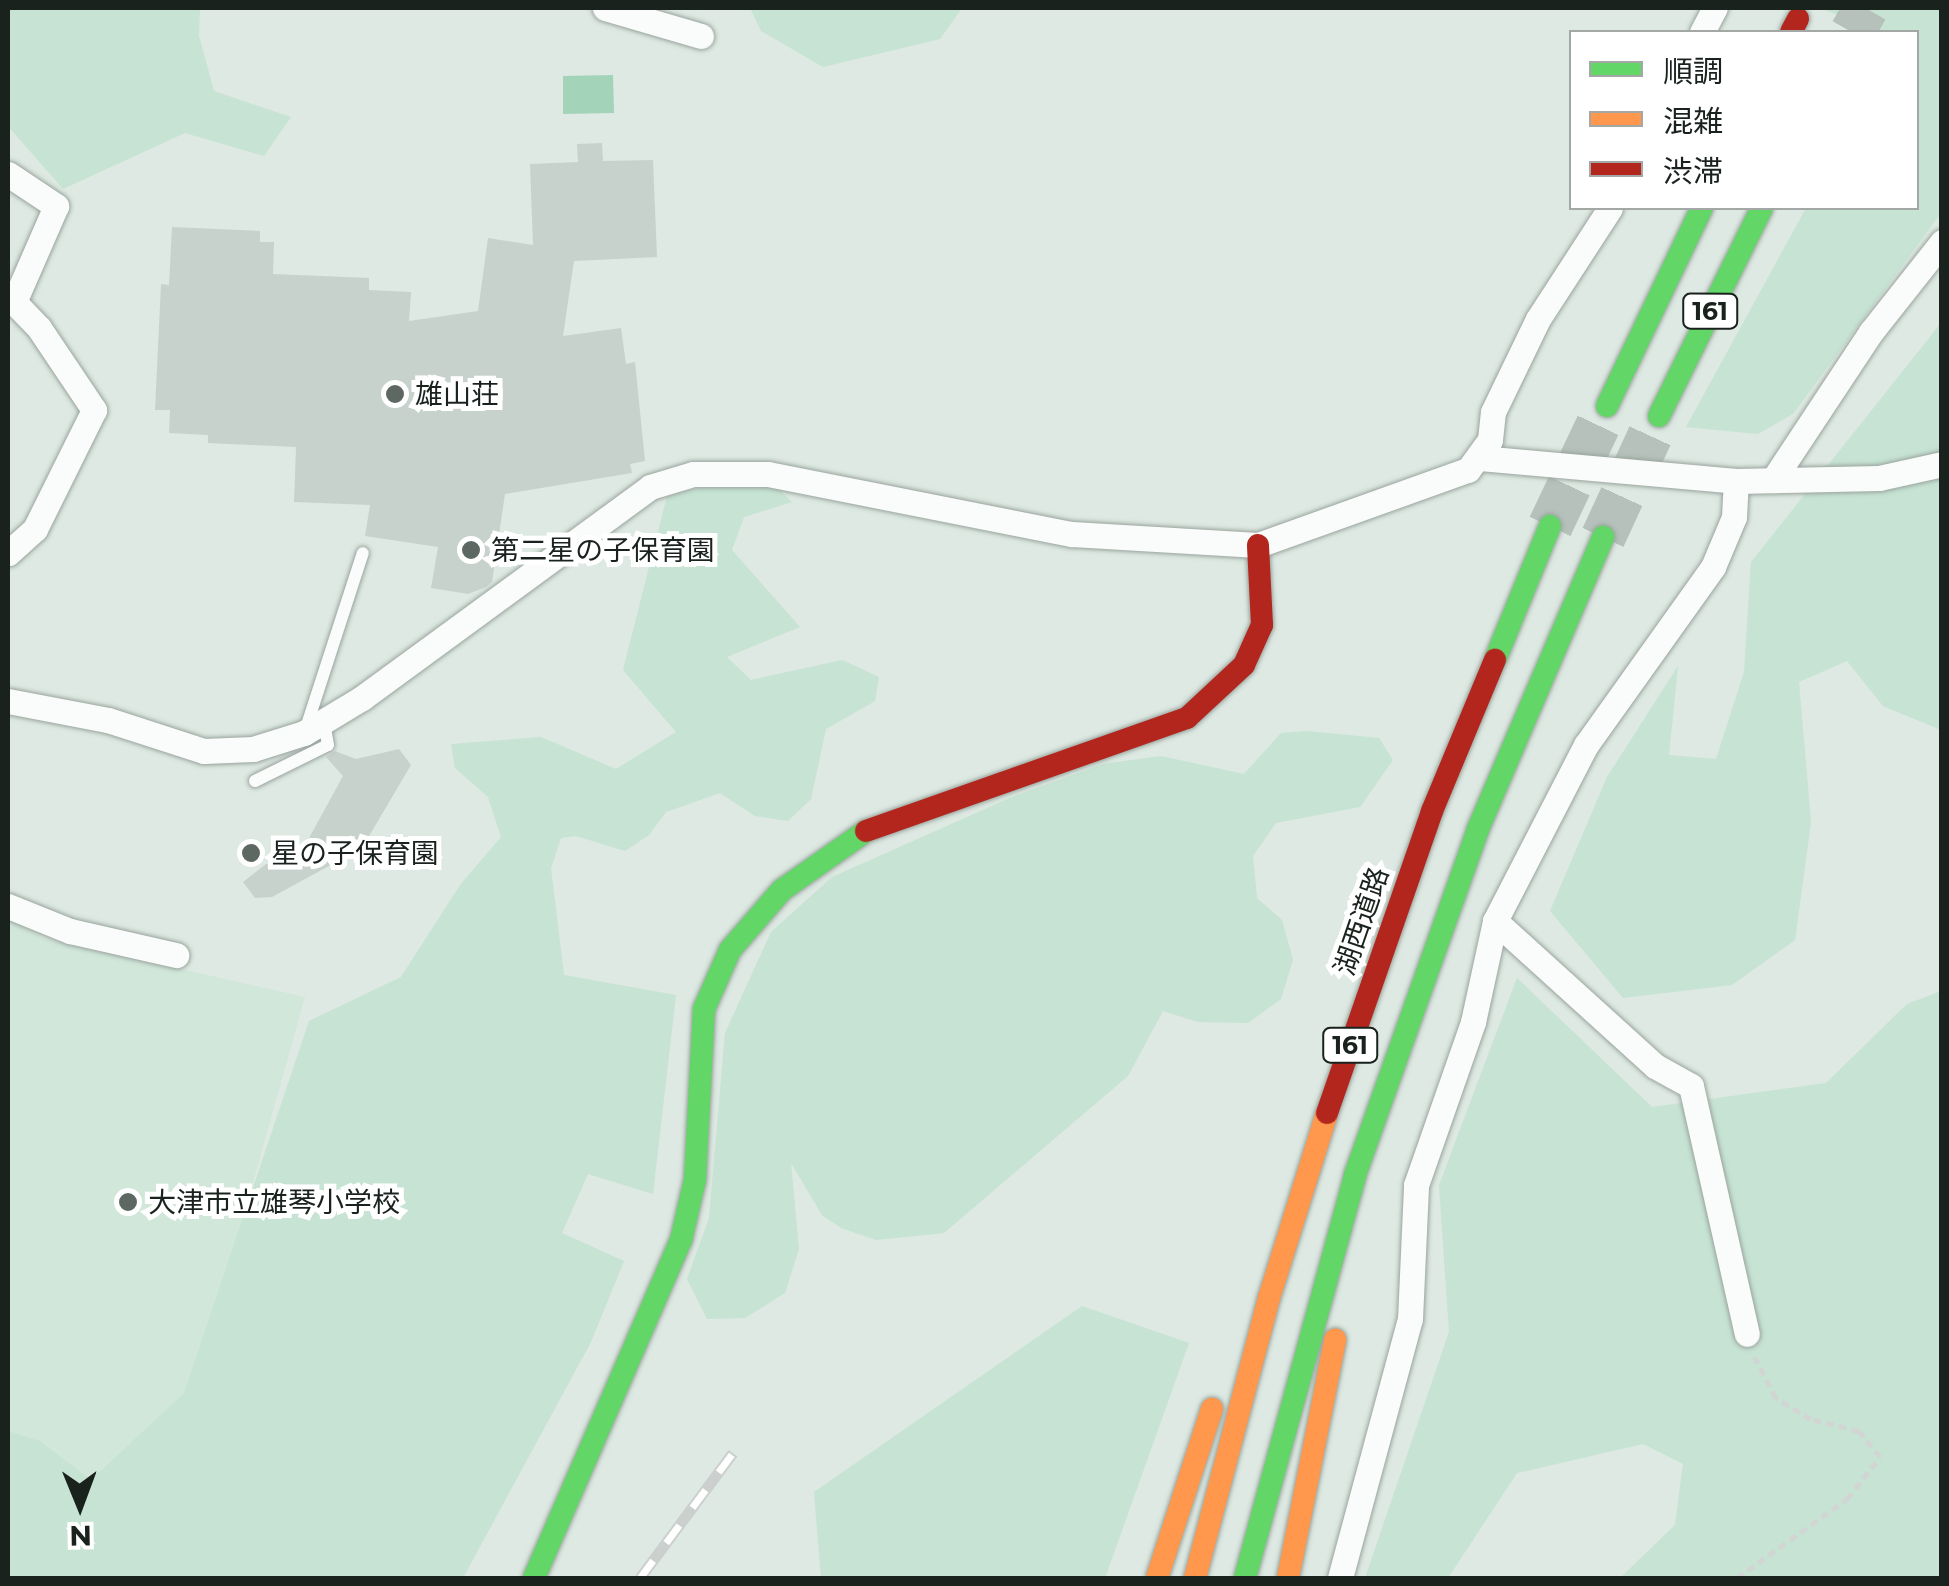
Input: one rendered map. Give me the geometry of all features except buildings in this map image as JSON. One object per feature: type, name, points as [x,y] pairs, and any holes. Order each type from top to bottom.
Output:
[{"type":"main road","name":"161","points":[[1606,406],[1701,210]]},
{"type":"main road","name":"161","points":[[1660,416],[1761,210]]},
{"type":"main road","name":"湖西道路","points":[[1195,1578],[1269,1298],[1328,1110],[1432,811],[1550,526]]},
{"type":"main road","name":"161","points":[[1245,1578],[1314,1311],[1406,1030],[1478,829],[1603,537]]},
{"type":"main road","points":[[534,1578],[681,1240],[694,1180],[704,1009],[730,950],[782,890],[852,836],[1186,718],[1244,665],[1262,625],[1258,545]]},
{"type":"main road","points":[[1288,1578],[1361,1211],[1406,1030]]},
{"type":"main road","points":[[1157,1578],[1224,1372],[1328,1110]]},
{"type":"street","points":[[605,8],[701,36]]},
{"type":"street","points":[[8,174],[56,206],[10,308],[40,328],[94,410],[35,529],[8,553]]},
{"type":"street","points":[[1480,458],[1493,412],[1538,319],[1609,210]]},
{"type":"street","points":[[1773,480],[1872,332],[1942,242]]},
{"type":"street","points":[[8,701],[108,720],[204,752],[252,749],[314,728],[650,487],[693,474],[768,474],[1072,534],[1258,545],[1439,484],[1480,458],[1736,481],[1880,478],[1942,464]]},
{"type":"street","points":[[1340,1578],[1410,1319],[1416,1185],[1472,1022],[1495,922],[1586,745],[1713,567],[1734,517],[1736,481]]},
{"type":"street","points":[[8,906],[70,932],[176,955]]},
{"type":"street","points":[[1495,922],[1655,1066],[1691,1086],[1747,1334]]},
{"type":"lane","points":[[255,780],[328,745],[314,728],[363,554]]},
{"type":"path","points":[[1737,1578],[1846,1499],[1880,1457],[1859,1430],[1811,1419],[1776,1398],[1759,1375],[1747,1334]]},
{"type":"shaded area","points":[[8,8],[200,8],[199,36],[214,91],[291,117],[264,156],[185,133],[63,189],[8,126]]},
{"type":"shaded area","points":[[750,8],[962,8],[940,39],[823,67],[761,31]]},
{"type":"shaded area","points":[[1820,8],[1941,8],[1941,213],[1793,414],[1758,434],[1686,427],[1805,210],[1919,210],[1919,30],[1875,30]]},
{"type":"shaded area","points":[[613,75],[614,113],[563,114],[563,76]]},
{"type":"shaded area","points":[[1941,323],[1941,730],[1883,706],[1847,661],[1799,682],[1811,822],[1795,940],[1732,985],[1623,998],[1550,911],[1607,777],[1678,666],[1669,755],[1716,759],[1744,672],[1751,562]]},
{"type":"shaded area","points":[[771,482],[792,502],[744,517],[732,550],[800,627],[727,657],[751,680],[842,660],[879,677],[875,701],[826,729],[811,799],[788,821],[755,816],[720,793],[666,812],[649,835],[625,851],[576,836],[561,838],[551,868],[564,975],[676,995],[653,1194],[588,1174],[562,1233],[624,1261],[591,1342],[463,1578],[8,1578],[8,1431],[40,1441],[91,1480],[184,1393],[309,1021],[401,977],[460,885],[501,837],[488,797],[455,768],[451,744],[541,737],[616,769],[676,732],[623,670],[667,496],[711,485]]},
{"type":"shaded area","points":[[1307,731],[1379,738],[1393,760],[1360,807],[1276,823],[1253,856],[1257,898],[1282,920],[1293,960],[1281,999],[1248,1023],[1198,1022],[1163,1011],[1128,1076],[944,1233],[876,1240],[841,1228],[822,1215],[791,1163],[799,1249],[785,1293],[745,1318],[707,1319],[687,1279],[709,1218],[725,1033],[771,932],[832,877],[1012,797],[1103,764],[1161,756],[1244,774],[1281,733]]},
{"type":"shaded area","name":"大津市立雄琴小学校","points":[[8,918],[43,938],[305,997],[190,1406],[78,1495],[8,1454]]},
{"type":"shaded area","points":[[1517,978],[1652,1107],[1826,1083],[1907,1004],[1941,991],[1941,1578],[1620,1578],[1675,1525],[1683,1464],[1643,1444],[1517,1473],[1448,1578],[1365,1578],[1449,1332],[1439,1185]]},
{"type":"shaded area","points":[[1082,1306],[1189,1343],[1105,1578],[821,1578],[814,1492]]},
{"type":"tunnel","points":[[1853,30],[1866,8]]},
{"type":"tunnel","points":[[1550,526],[1607,406]]},
{"type":"tunnel","points":[[1603,537],[1659,416]]},
{"type":"railway","points":[[640,1578],[733,1453]]},
{"type":"traffic: fast","points":[[1607,406],[1701,210]]},
{"type":"traffic: fast","points":[[1659,416],[1761,210]]},
{"type":"traffic: fast","points":[[1495,660],[1550,526]]},
{"type":"traffic: fast","points":[[1245,1578],[1355,1175],[1478,829],[1603,537]]},
{"type":"traffic: fast","points":[[534,1578],[681,1240],[695,1180],[704,1009],[730,950],[782,890],[866,831]]},
{"type":"traffic: slow","points":[[1195,1578],[1269,1298],[1327,1113]]},
{"type":"traffic: slow","points":[[1288,1578],[1335,1340]]},
{"type":"traffic: slow","points":[[1157,1578],[1212,1409]]},
{"type":"traffic: jam","points":[[1792,30],[1798,19]]},
{"type":"traffic: jam","points":[[866,831],[1187,718],[1244,665],[1262,625],[1258,545]]},
{"type":"traffic: jam","points":[[1327,1113],[1432,811],[1495,660]]},
{"type":"place","name":"雄山荘","points":[[395,394]]},
{"type":"place","name":"第二星の子保育園","points":[[471,550]]},
{"type":"place","name":"星の子保育園","points":[[251,853]]},
{"type":"place","name":"大津市立雄琴小学校","points":[[128,1202]]}]
